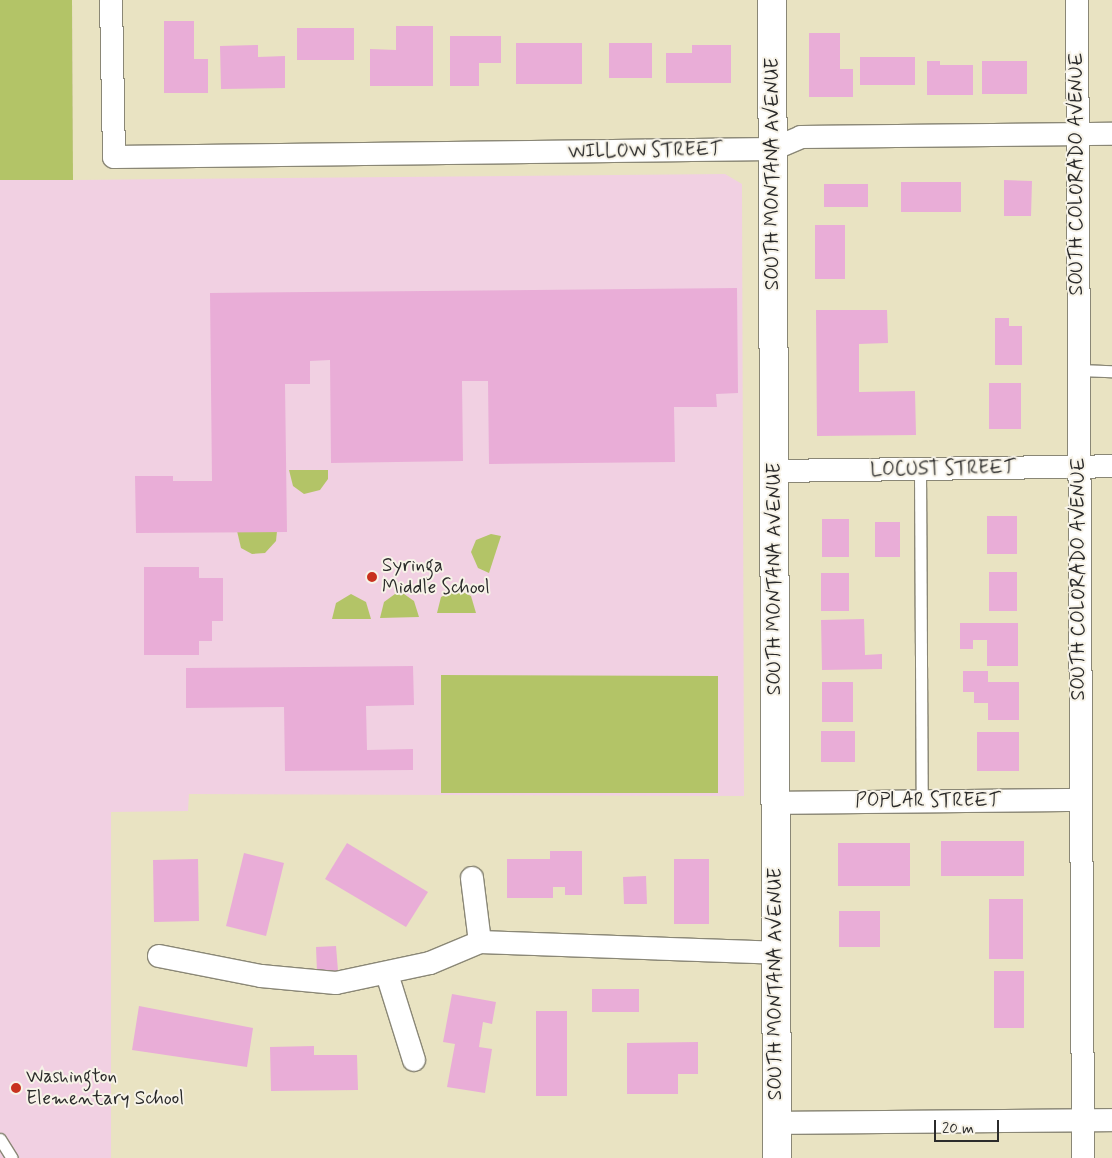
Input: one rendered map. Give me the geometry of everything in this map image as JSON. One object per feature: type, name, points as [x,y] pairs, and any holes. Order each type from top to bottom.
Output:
[{"type":"street","name":"WILLOW STREET","points":[[111,0],[114,157],[773,149],[801,138],[1112,134]]},
{"type":"street","name":"SOUTH MONTANA AVENUE","points":[[772,0],[777,1158]]},
{"type":"street","name":"SOUTH COLORADO AVENUE","points":[[1076,0],[1083,1158]]},
{"type":"street","name":"LOCUST STREET","points":[[774,472],[1112,466]]},
{"type":"street","name":"POPLAR STREET","points":[[776,802],[1081,800]]},
{"type":"street","points":[[472,878],[480,942]]},
{"type":"street","points":[[159,956],[261,976],[327,982],[387,974],[430,963],[480,942],[776,953]]},
{"type":"street","points":[[387,974],[414,1060]]},
{"type":"street","points":[[777,1123],[1112,1120]]},
{"type":"lane","points":[[1078,370],[1112,371]]},
{"type":"lane","points":[[920,469],[922,802]]},
{"type":"lane","points":[[0,1139],[12,1158]]},
{"type":"shaded area","name":"Syringa Middle School","points":[[0,0],[72,0],[73,180],[725,174],[742,184],[744,796],[189,794],[188,811],[111,812],[111,1158],[0,1158]]},
{"type":"green space","points":[[0,0],[72,0],[73,180],[0,180]]},
{"type":"green space","points":[[289,470],[328,470],[328,479],[320,490],[304,494],[293,486]]},
{"type":"green space","points":[[237,531],[277,531],[276,541],[265,553],[252,554],[241,548]]},
{"type":"green space","points":[[491,534],[501,536],[489,573],[478,568],[471,552],[476,540]]},
{"type":"green space","points":[[457,589],[471,596],[476,613],[437,613],[441,597]]},
{"type":"green space","points":[[351,594],[366,602],[371,619],[332,619],[336,603]]},
{"type":"green space","points":[[395,594],[404,594],[414,601],[419,617],[380,618],[384,602]]},
{"type":"green space","points":[[441,675],[718,676],[718,793],[441,793]]},
{"type":"building","points":[[164,21],[194,21],[194,59],[208,59],[208,93],[164,93]]},
{"type":"building","points":[[396,26],[433,26],[433,86],[370,86],[370,49],[396,50]]},
{"type":"building","points":[[297,28],[354,28],[354,60],[297,60]]},
{"type":"building","points":[[809,33],[840,33],[840,69],[853,69],[853,97],[809,97]]},
{"type":"building","points":[[450,36],[501,36],[501,63],[479,63],[479,86],[450,86]]},
{"type":"building","points":[[516,43],[582,43],[582,84],[516,84]]},
{"type":"building","points":[[609,43],[652,43],[652,78],[609,78]]},
{"type":"building","points":[[258,45],[258,57],[285,56],[285,88],[221,89],[220,46]]},
{"type":"building","points":[[692,45],[731,45],[731,83],[666,83],[666,53],[692,53]]},
{"type":"building","points":[[860,57],[915,57],[915,85],[860,85]]},
{"type":"building","points":[[927,61],[940,61],[940,65],[973,65],[973,95],[927,95]]},
{"type":"building","points":[[982,61],[1027,61],[1027,94],[982,94]]},
{"type":"building","points":[[1004,180],[1032,181],[1031,216],[1004,216]]},
{"type":"building","points":[[901,182],[961,182],[961,212],[901,212]]},
{"type":"building","points":[[824,184],[868,184],[868,207],[824,207]]},
{"type":"building","points":[[815,225],[845,225],[845,279],[815,279]]},
{"type":"building","points":[[737,288],[738,393],[716,394],[717,407],[674,407],[675,462],[489,464],[488,381],[462,381],[463,461],[331,463],[330,360],[310,361],[310,384],[285,384],[287,532],[136,533],[135,476],[173,476],[173,481],[212,481],[210,293]]},
{"type":"building","points":[[816,310],[887,310],[888,343],[859,344],[859,392],[915,391],[916,435],[817,436]]},
{"type":"building","points":[[995,318],[1009,318],[1009,326],[1022,326],[1022,365],[995,365]]},
{"type":"building","points":[[989,383],[1021,383],[1021,429],[989,429]]},
{"type":"building","points":[[987,516],[1017,516],[1017,554],[987,554]]},
{"type":"building","points":[[822,519],[849,519],[849,557],[822,557]]},
{"type":"building","points":[[875,522],[900,522],[900,557],[875,557]]},
{"type":"building","points":[[144,567],[199,567],[199,578],[223,578],[223,621],[212,621],[212,641],[199,641],[199,655],[144,655]]},
{"type":"building","points":[[989,572],[1017,572],[1017,611],[989,611]]},
{"type":"building","points":[[821,573],[849,573],[849,611],[821,611]]},
{"type":"building","points":[[864,619],[865,655],[882,654],[882,669],[822,670],[821,620]]},
{"type":"building","points":[[960,623],[1018,623],[1018,666],[987,666],[987,640],[973,640],[973,649],[960,649]]},
{"type":"building","points":[[413,666],[414,705],[366,706],[367,750],[413,749],[413,770],[285,771],[284,707],[186,708],[186,668]]},
{"type":"building","points":[[963,671],[988,671],[988,682],[1019,682],[1019,720],[988,720],[988,703],[974,703],[974,692],[963,692]]},
{"type":"building","points":[[822,682],[853,682],[853,722],[822,722]]},
{"type":"building","points":[[821,731],[855,731],[855,762],[821,762]]},
{"type":"building","points":[[977,732],[1019,732],[1019,771],[977,771]]},
{"type":"building","points":[[941,841],[1024,841],[1024,876],[941,876]]},
{"type":"building","points":[[347,843],[428,892],[406,927],[325,879]]},
{"type":"building","points":[[838,843],[910,843],[910,886],[838,886]]},
{"type":"building","points":[[550,851],[582,851],[582,895],[565,895],[565,887],[553,887],[553,898],[507,898],[507,859],[550,859]]},
{"type":"building","points":[[244,853],[284,863],[266,936],[226,926]]},
{"type":"building","points":[[198,859],[199,921],[154,922],[153,860]]},
{"type":"building","points":[[674,859],[709,859],[709,924],[674,924]]},
{"type":"building","points":[[646,876],[647,904],[624,904],[623,877]]},
{"type":"building","points":[[989,899],[1023,899],[1023,959],[989,959]]},
{"type":"building","points":[[839,911],[880,911],[880,947],[839,947]]},
{"type":"building","points":[[336,946],[338,971],[317,972],[316,947]]},
{"type":"building","points":[[994,971],[1024,971],[1024,1028],[994,1028]]},
{"type":"building","points":[[592,989],[639,989],[639,1012],[592,1012]]},
{"type":"building","points":[[452,994],[496,1002],[492,1024],[483,1022],[479,1047],[492,1049],[485,1093],[447,1087],[455,1044],[443,1042]]},
{"type":"building","points":[[139,1006],[253,1028],[247,1067],[132,1050]]},
{"type":"building","points":[[536,1011],[567,1011],[567,1096],[536,1096]]},
{"type":"building","points":[[698,1042],[698,1074],[678,1074],[678,1094],[627,1094],[627,1043]]},
{"type":"building","points":[[314,1046],[314,1055],[357,1055],[358,1090],[271,1091],[270,1047]]},
{"type":"place","name":"Syringa Middle School","points":[[372,577]]},
{"type":"place","name":"Washington Elementary School","points":[[16,1088]]}]
